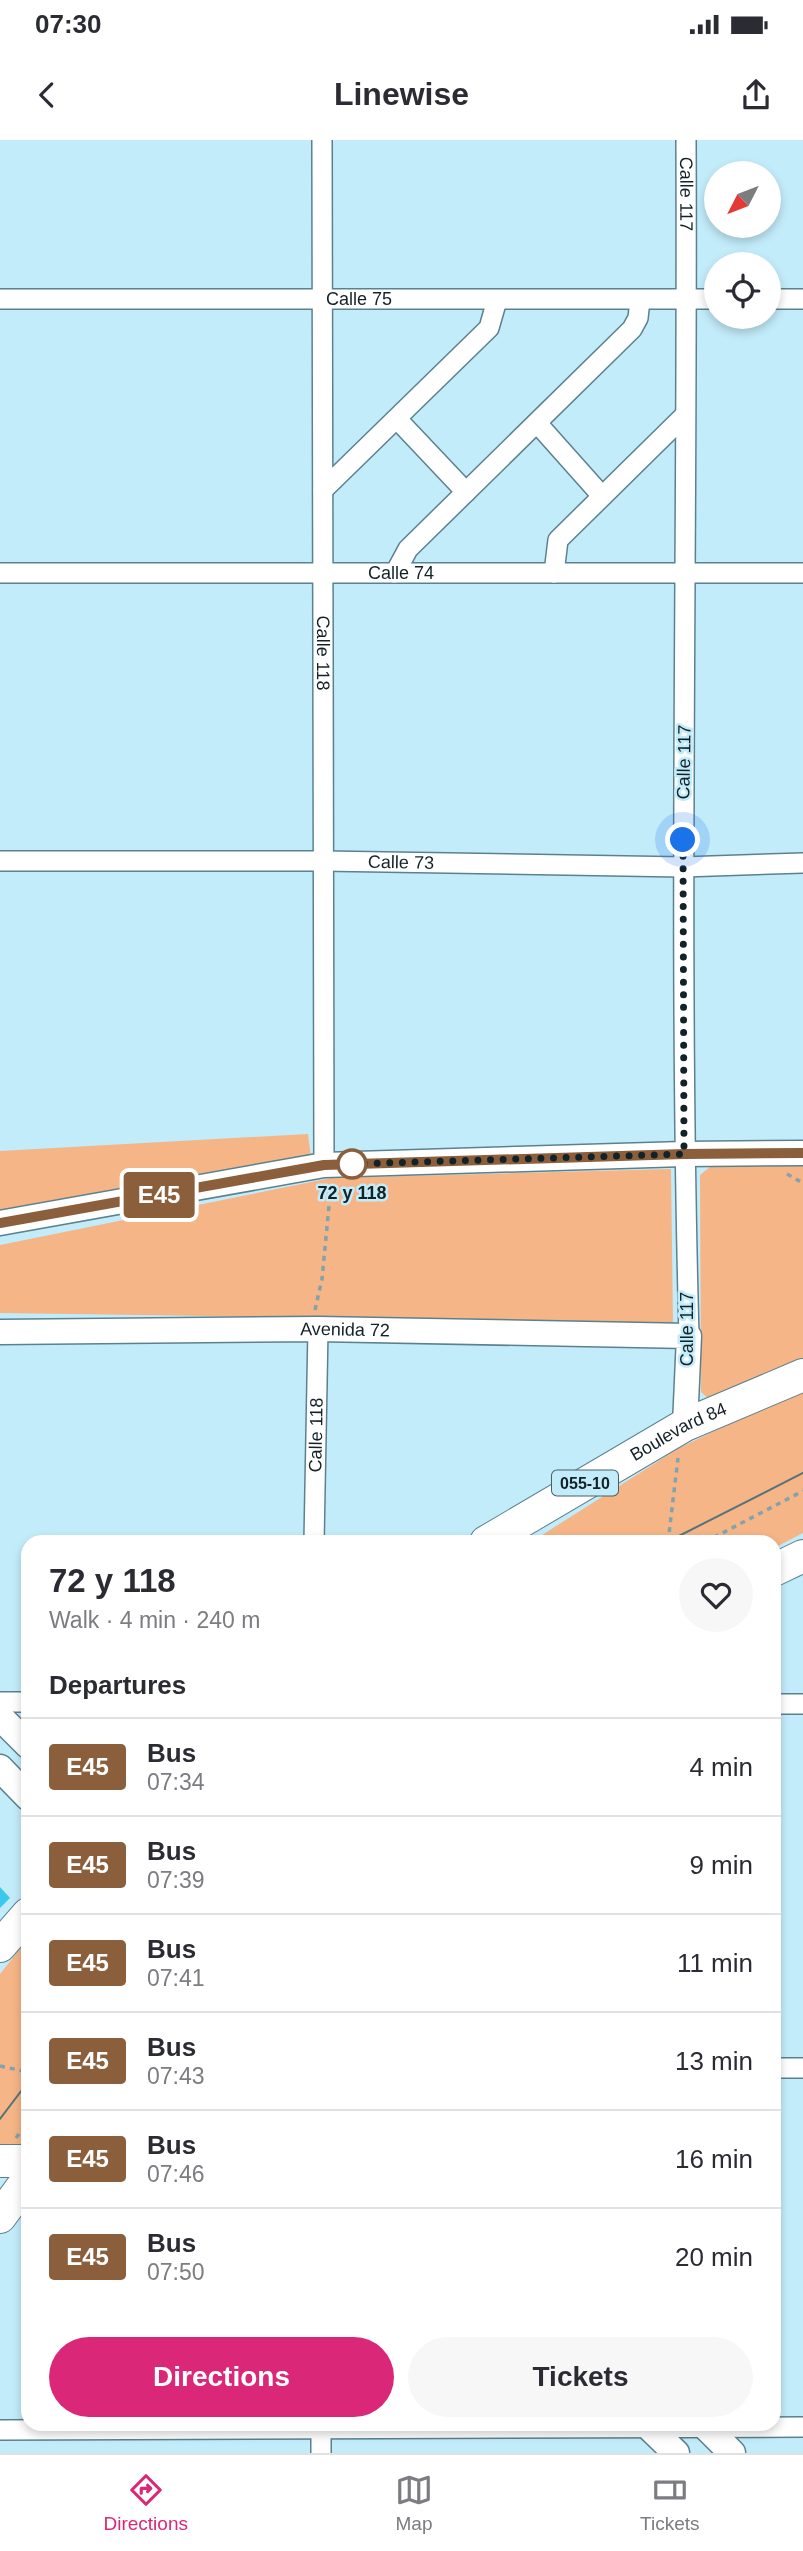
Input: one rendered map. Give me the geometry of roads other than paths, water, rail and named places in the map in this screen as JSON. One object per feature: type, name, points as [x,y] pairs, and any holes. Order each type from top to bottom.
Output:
[{"type":"highway","name":"Boulevard 84","points":[[498,1535],[685,1425],[803,1374]]},
{"type":"highway","points":[[781,1567],[803,1556]]},
{"type":"highway","points":[[0,1946],[21,1922]]},
{"type":"highway","points":[[0,2161],[21,2161]]},
{"type":"highway","points":[[0,2217],[21,2188]]},
{"type":"main road","points":[[0,1717],[21,1738]]},
{"type":"main road","points":[[0,1768],[21,1790]]},
{"type":"main road","points":[[653,2431],[676,2453]]},
{"type":"main road","points":[[701,2431],[732,2453]]},
{"type":"street","name":"Calle 118","points":[[322,140],[324,1165]]},
{"type":"street","name":"Calle 117","points":[[685,140],[686,573],[683,867],[688,1336],[685,1425]]},
{"type":"street","name":"Calle 75","points":[[0,299],[704,299]]},
{"type":"street","points":[[781,299],[803,299]]},
{"type":"street","points":[[323,491],[489,328],[496,300]]},
{"type":"street","points":[[395,573],[408,549],[632,329],[638,318],[640,300]]},
{"type":"street","points":[[554,573],[558,540],[685,415]]},
{"type":"street","points":[[397,419],[466,492]]},
{"type":"street","points":[[537,424],[602,496]]},
{"type":"street","name":"Calle 74","points":[[0,573],[803,573]]},
{"type":"street","name":"Calle 73","points":[[0,861],[323,861],[683,867],[803,863]]},
{"type":"street","points":[[0,1223],[324,1165],[803,1153]]},
{"type":"street","name":"Calle 118","points":[[314,1535],[318,1329]]},
{"type":"street","name":"Avenida 72","points":[[0,1332],[318,1329],[688,1336]]},
{"type":"street","points":[[0,1702],[21,1702]]},
{"type":"street","points":[[781,1704],[803,1704]]},
{"type":"street","points":[[781,2068],[803,2068]]},
{"type":"street","points":[[781,2427],[803,2427]]},
{"type":"street","points":[[0,2430],[21,2430]]},
{"type":"street","points":[[321,2431],[321,2453]]},
{"type":"street","points":[[682,2453],[691,2431]]},
{"type":"tram line","points":[[681,1535],[803,1473]]},
{"type":"tram line","points":[[0,2119],[21,2091]]},
{"type":"place","name":"72 y 118","points":[[352,1164]]}]
